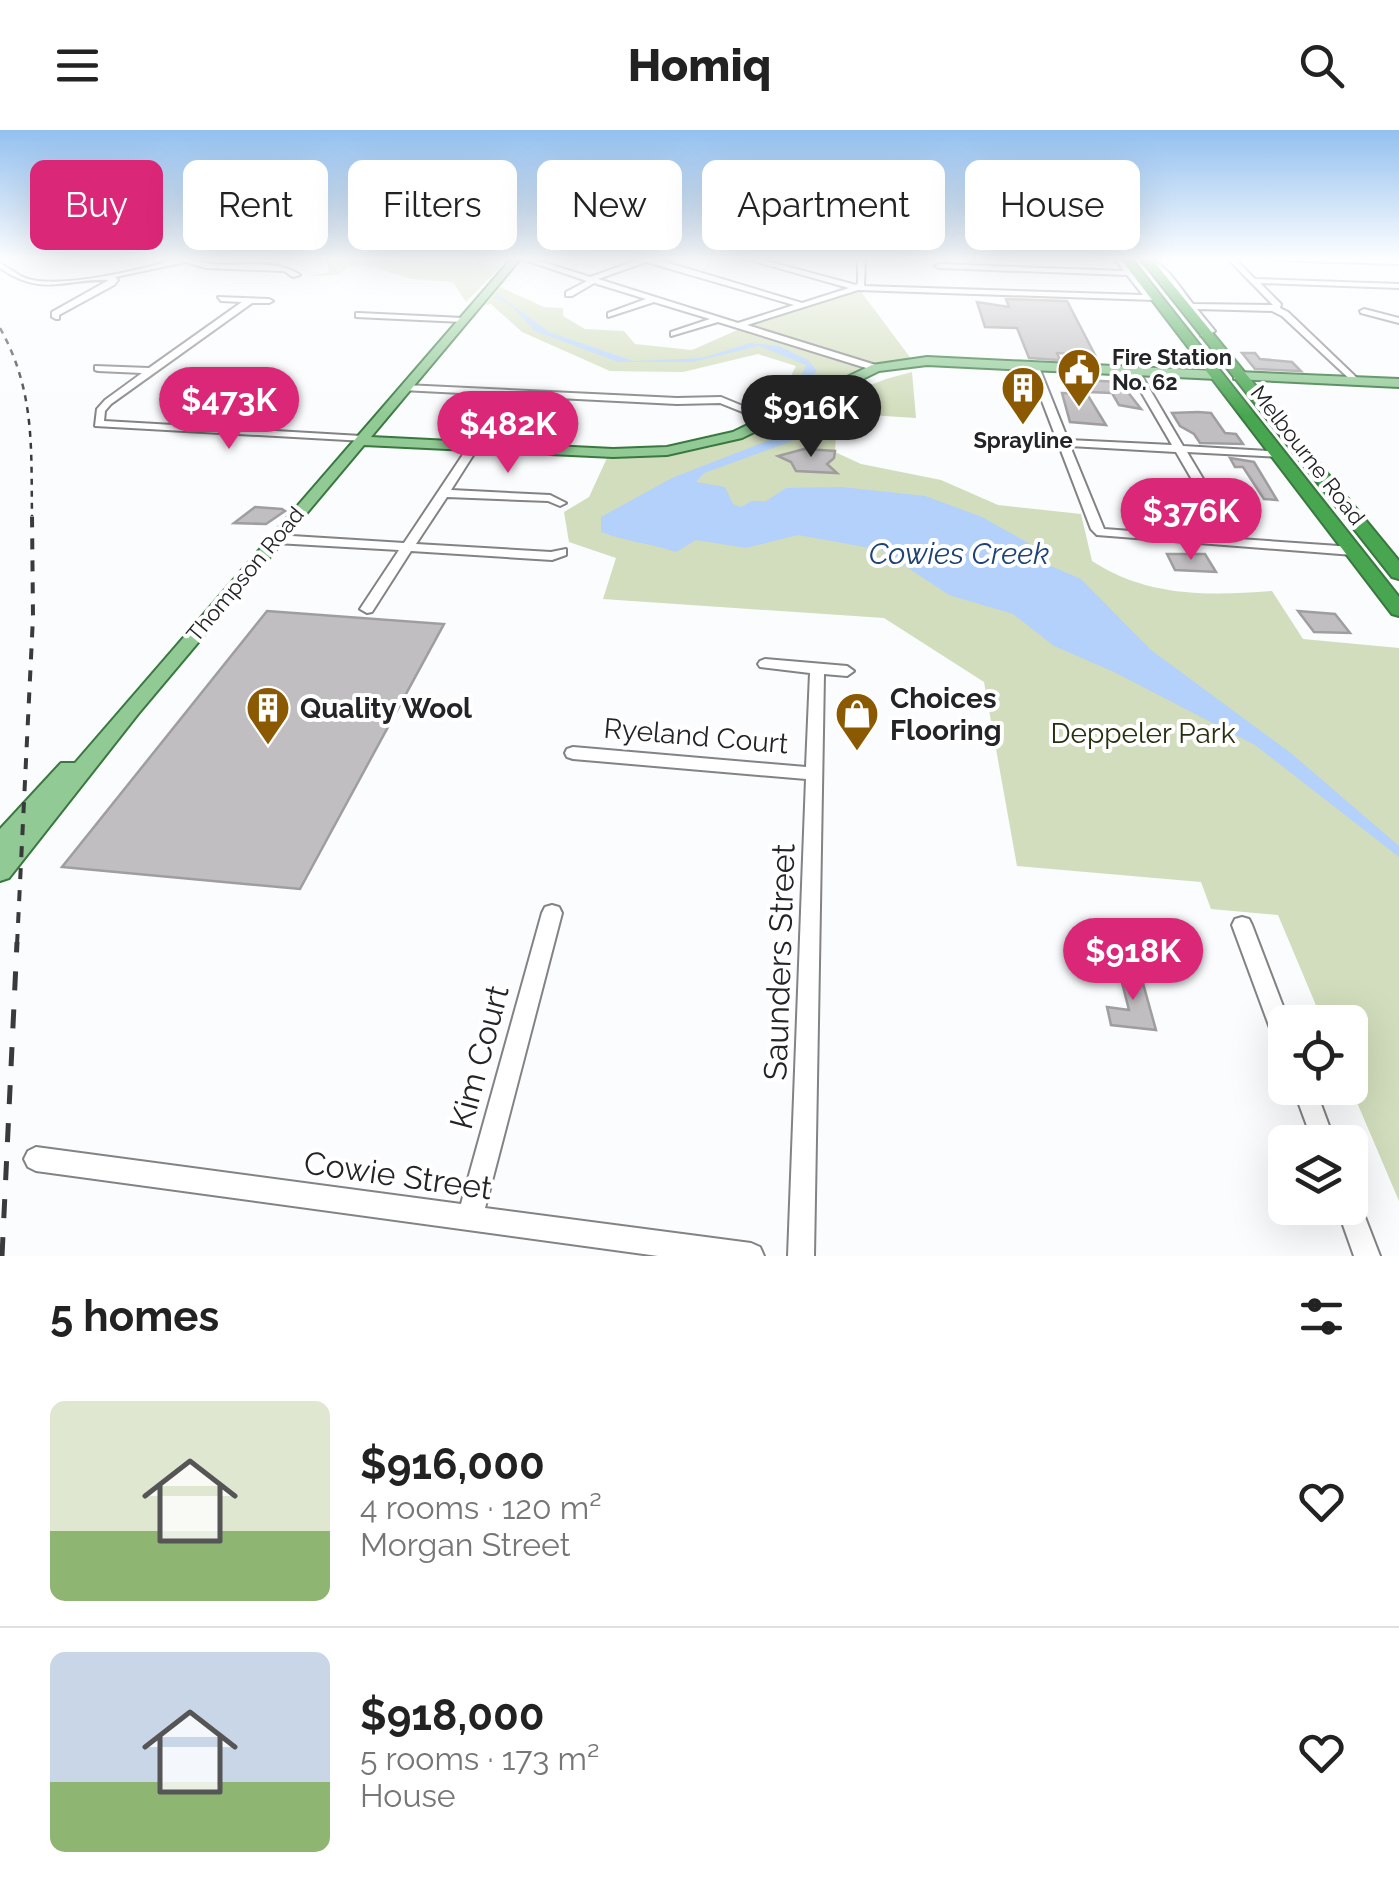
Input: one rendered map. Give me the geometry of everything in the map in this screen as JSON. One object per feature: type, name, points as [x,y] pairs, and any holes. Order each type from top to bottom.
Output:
[{"type":"highway","name":"Melbourne Road","points":[[1163,311],[1210,375],[1242,406],[1280,454],[1399,610]]},
{"type":"highway","name":"Melbourne Road","points":[[1186,311],[1399,573]]},
{"type":"highway","points":[[1210,375],[1238,376]]},
{"type":"main road","name":"Thompson Road","points":[[0,871],[131,709],[472,311]]},
{"type":"main road","points":[[1222,357],[1245,370],[1272,378]]},
{"type":"main road","points":[[360,440],[666,451],[720,440],[880,369],[1000,365],[1210,375]]},
{"type":"main road","points":[[1238,376],[1399,383]]},
{"type":"main road","name":"Thompson Road","points":[[0,845],[81,756],[131,709]]},
{"type":"street","points":[[56,317],[61,311]]},
{"type":"street","points":[[234,311],[103,407],[99,424],[360,440]]},
{"type":"street","points":[[611,315],[623,311]]},
{"type":"street","points":[[693,311],[880,369]]},
{"type":"street","points":[[738,325],[787,311]]},
{"type":"street","points":[[1195,311],[1211,331],[1204,334]]},
{"type":"street","points":[[1281,311],[1352,378]]},
{"type":"street","points":[[1364,311],[1399,321]]},
{"type":"street","points":[[359,315],[463,320]]},
{"type":"street","points":[[674,334],[718,318]]},
{"type":"street","points":[[1034,367],[1096,529],[1353,550]]},
{"type":"street","points":[[98,368],[151,371]]},
{"type":"street","points":[[1134,371],[1236,543]]},
{"type":"street","points":[[405,388],[721,400],[769,419]]},
{"type":"street","points":[[1064,443],[1280,454]]},
{"type":"street","points":[[367,609],[474,446]]},
{"type":"street","points":[[444,494],[550,498],[560,503]]},
{"type":"street","points":[[276,539],[552,556],[562,552]]},
{"type":"street","points":[[765,664],[847,671]]},
{"type":"street","name":"Saunders Street","points":[[802,1256],[817,668]]},
{"type":"street","name":"Ryeland Court","points":[[573,753],[814,774]]},
{"type":"street","name":"Kim Court","points":[[470,1218],[552,913]]},
{"type":"street","points":[[1242,925],[1272,1005]]},
{"type":"street","name":"Cowie Street","points":[[36,1159],[751,1256]]},
{"type":"street","points":[[1355,1225],[1367,1256]]},
{"type":"green space","points":[[498,311],[563,311],[563,316],[585,329],[624,331],[635,344],[692,350],[742,328],[863,368],[788,403],[784,390],[796,366],[758,354],[683,372],[610,371],[522,332]]},
{"type":"green space","points":[[793,311],[875,311],[912,360],[867,363],[749,325]]},
{"type":"green space","name":"Deppeler Park","points":[[912,372],[916,418],[837,413],[835,452],[861,464],[941,480],[998,505],[1081,514],[1092,561],[1134,582],[1201,593],[1272,591],[1303,639],[1399,648],[1399,1201],[1358,1105],[1368,1105],[1368,1005],[1316,1005],[1278,915],[1211,909],[1201,882],[1017,866],[984,682],[884,618],[603,599],[616,558],[569,542],[564,512],[589,497],[607,458],[669,456],[712,447]]},
{"type":"water","name":"Cowies Creek","points":[[515,311],[549,332],[633,361],[702,358],[750,343],[779,346],[808,360],[817,371],[802,387],[809,429],[790,442],[704,473],[696,482],[725,487],[733,504],[741,507],[752,501],[766,501],[786,488],[842,487],[925,496],[982,517],[1030,544],[1046,564],[1081,579],[1151,650],[1292,754],[1399,846],[1399,857],[1255,745],[1114,672],[1054,646],[1013,614],[949,595],[881,550],[798,535],[746,548],[696,540],[676,552],[601,532],[601,517],[672,478],[801,428],[796,389],[806,365],[759,346],[693,362],[618,362],[535,331]]},
{"type":"building","points":[[980,311],[1072,311],[1095,355],[1057,353],[1060,360],[1029,358],[1017,328],[985,327]]},
{"type":"building","points":[[1242,353],[1292,362],[1301,371],[1255,369]]},
{"type":"building","points":[[1082,380],[1120,382],[1141,409],[1119,405],[1112,393],[1088,392]]},
{"type":"building","name":"Fire Station No. 62","points":[[1062,393],[1087,394],[1106,425],[1070,422]]},
{"type":"building","points":[[1172,413],[1211,413],[1225,433],[1236,434],[1243,444],[1200,443],[1180,426]]},
{"type":"building","points":[[804,449],[835,451],[827,464],[837,473],[796,471],[791,462],[778,456]]},
{"type":"building","points":[[1230,458],[1254,462],[1277,500],[1264,499],[1243,467],[1235,467]]},
{"type":"building","points":[[255,507],[285,511],[266,524],[234,523]]},
{"type":"building","points":[[1167,554],[1205,554],[1216,572],[1175,570]]},
{"type":"building","name":"Quality Wool","points":[[267,611],[444,624],[300,889],[62,867]]},
{"type":"building","points":[[1298,611],[1335,614],[1350,633],[1314,632]]},
{"type":"building","points":[[1118,967],[1139,969],[1156,1030],[1111,1025],[1107,1007],[1129,1010]]},
{"type":"railway","points":[[0,328],[20,374],[29,419],[32,516]]},
{"type":"railway","points":[[17,945],[33,617],[32,514]]},
{"type":"railway","points":[[2,1256],[17,942]]},
{"type":"place","name":"Fire Station No. 62","points":[[1079,408]]},
{"type":"place","name":"Sprayline","points":[[1023,426]]},
{"type":"place","name":"Quality Wool","points":[[268,746]]},
{"type":"place","name":"Choices Flooring","points":[[857,752]]}]
